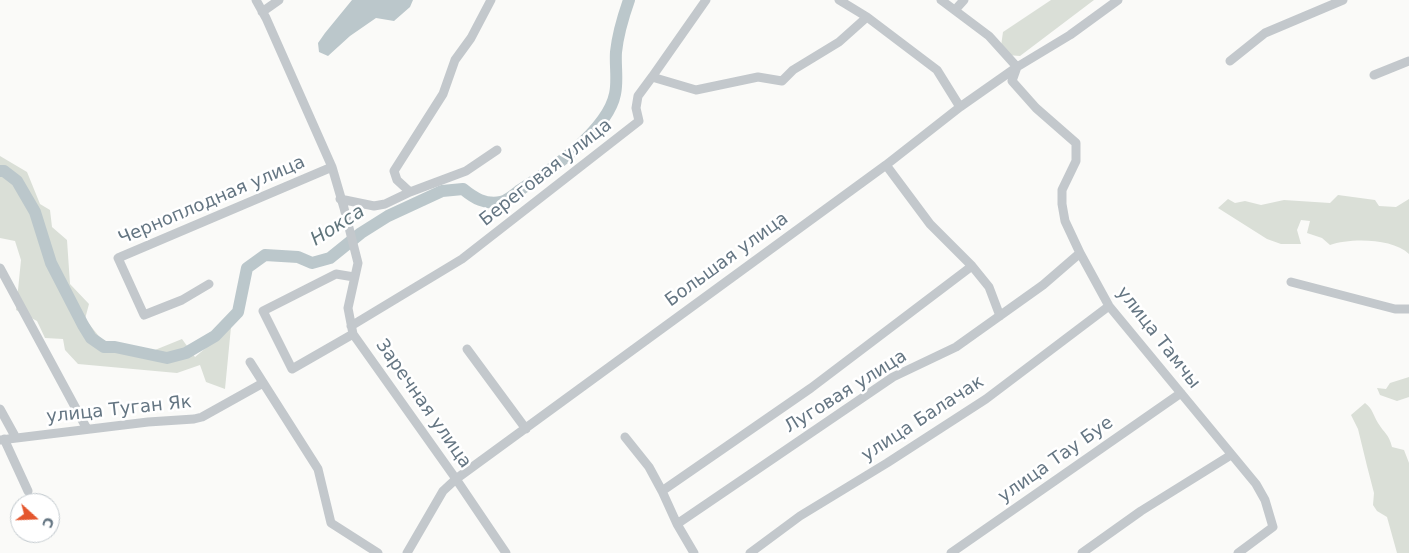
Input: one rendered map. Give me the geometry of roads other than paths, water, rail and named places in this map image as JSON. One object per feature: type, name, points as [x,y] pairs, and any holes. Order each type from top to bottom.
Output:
[{"type":"street","points":[[256,0],[280,49],[332,167],[358,263],[348,308],[352,330]]},
{"type":"street","points":[[262,12],[279,0]]},
{"type":"street","points":[[410,192],[397,180],[394,171],[443,94],[454,60],[471,38],[491,0]]},
{"type":"street","name":"Береговая улица","points":[[354,277],[336,274],[262,311],[292,369],[462,259],[639,121],[636,108],[638,96],[706,0]]},
{"type":"street","points":[[839,0],[867,17],[937,70],[960,107]]},
{"type":"street","points":[[941,0],[989,36],[1017,67]]},
{"type":"street","points":[[955,10],[964,0]]},
{"type":"street","name":"Большая улица","points":[[407,553],[443,491],[456,479],[886,164],[960,107],[1017,67],[1070,35],[1118,0]]},
{"type":"street","points":[[1230,60],[1265,33],[1343,0]]},
{"type":"street","points":[[652,77],[696,90],[758,77],[782,81],[793,70],[839,42],[867,17]]},
{"type":"street","points":[[1374,75],[1409,61]]},
{"type":"street","name":"улица Тамчы","points":[[1017,67],[1012,81],[1036,108],[1076,144],[1076,161],[1062,190],[1065,221],[1109,306],[1256,484],[1265,500],[1273,527],[1238,553]]},
{"type":"street","points":[[342,204],[374,206],[384,204],[466,171],[497,150]]},
{"type":"street","points":[[886,164],[930,224],[972,266],[988,287],[1000,316]]},
{"type":"street","name":"Черноплодная улица","points":[[209,284],[182,300],[144,315],[118,258],[332,167]]},
{"type":"street","name":"Луговая улица","points":[[677,524],[893,377],[956,347],[1043,284],[1080,253]]},
{"type":"street","name":"Луговая улица","points":[[662,491],[811,388],[972,266]]},
{"type":"street","points":[[0,268],[87,430]]},
{"type":"street","points":[[1291,282],[1395,309],[1409,309]]},
{"type":"street","name":"улица Балачак","points":[[750,553],[800,516],[986,399],[1109,306]]},
{"type":"street","name":"Заречная улица","points":[[352,330],[506,553]]},
{"type":"street","points":[[467,349],[526,428]]},
{"type":"street","points":[[250,362],[318,469],[330,523],[378,553]]},
{"type":"street","name":"улица Туган Як","points":[[2,439],[194,419],[263,383]]},
{"type":"street","name":"улица Тау Буе","points":[[951,553],[1181,393]]},
{"type":"street","points":[[0,409],[16,438]]},
{"type":"street","points":[[625,437],[649,467],[677,524],[694,553]]},
{"type":"street","points":[[2,439],[28,490]]},
{"type":"street","points":[[1082,553],[1141,511],[1231,455]]},
{"type":"waterway","name":"Нокса","points":[[0,171],[4,171],[17,181],[35,212],[51,263],[91,338],[104,347],[115,347],[167,358],[186,353],[215,336],[238,312],[247,268],[265,255],[298,257],[312,263],[330,258],[361,233],[388,216],[442,191],[463,189],[480,200],[495,203],[501,202],[511,197],[561,161],[590,135],[610,108],[616,89],[618,38],[629,0]]}]
